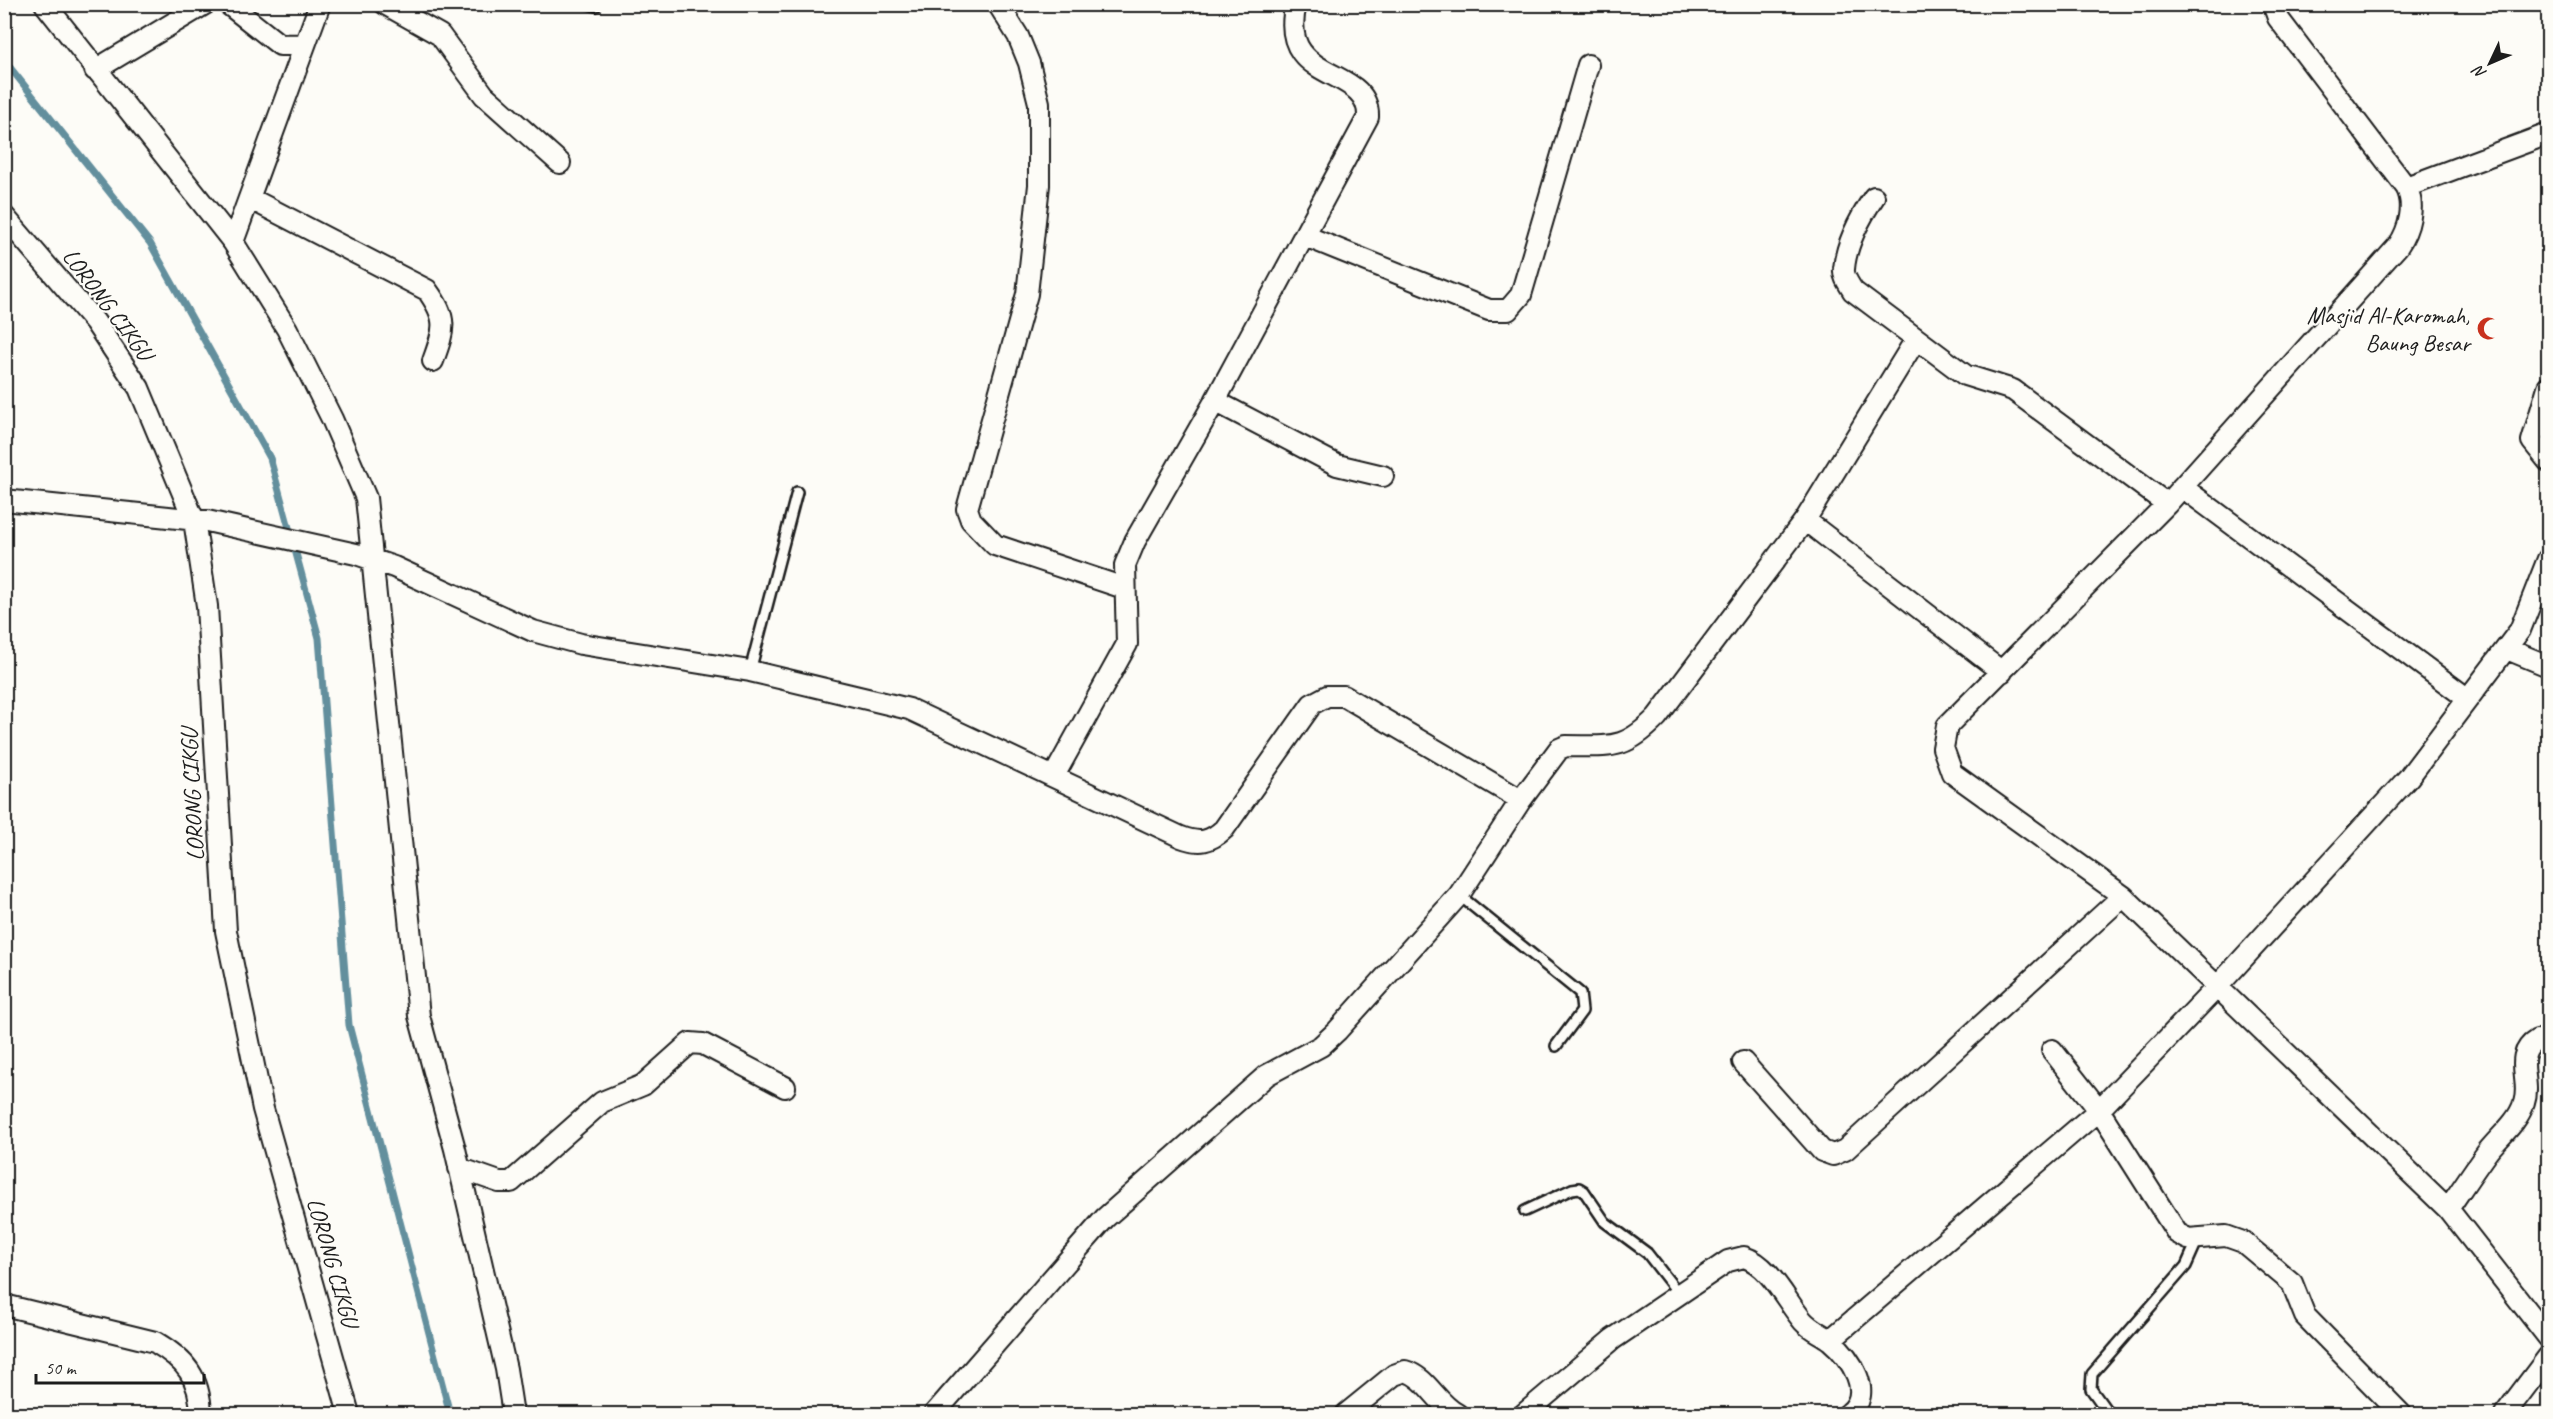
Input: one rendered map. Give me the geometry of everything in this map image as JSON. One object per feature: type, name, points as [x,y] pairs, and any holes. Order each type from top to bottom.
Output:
[{"type":"street","points":[[45,4],[233,242],[287,328],[332,419],[366,498],[364,556],[419,1016],[459,1168],[506,1369],[513,1414]]},
{"type":"street","points":[[96,70],[205,4]]},
{"type":"street","points":[[228,4],[280,45],[305,44]]},
{"type":"street","points":[[233,242],[320,4]]},
{"type":"street","points":[[385,4],[440,35],[484,95],[560,163]]},
{"type":"street","points":[[998,4],[1018,36],[1029,63],[1039,104],[1039,185],[1027,294],[967,509],[971,520],[995,545],[1124,588]]},
{"type":"street","points":[[1054,776],[1123,654],[1127,638],[1125,565],[1135,541],[1215,401],[1368,117],[1368,104],[1354,87],[1314,66],[1304,57],[1293,33],[1292,20],[1296,4]]},
{"type":"street","points":[[2273,4],[2278,18],[2406,187],[2411,207],[2400,242],[2167,504],[1947,726],[1943,748],[1952,773],[2123,896],[2448,1209],[2548,1337]]},
{"type":"street","points":[[1305,236],[1489,310],[1509,310],[1521,295],[1588,65]]},
{"type":"street","points":[[2406,187],[2548,134]]},
{"type":"street","points":[[1874,197],[1858,220],[1844,268],[1845,277],[1852,291],[1965,375],[2013,390],[2167,504]]},
{"type":"street","points":[[249,198],[427,290],[441,309],[444,330],[433,361]]},
{"type":"street","name":"LORONG CIKGU","points":[[4,216],[95,322],[139,388],[200,521],[226,931],[263,1109],[349,1414]]},
{"type":"street","points":[[936,1414],[1105,1218],[1267,1075],[1321,1046],[1337,1031],[1459,895],[1521,800],[1559,749],[1566,746],[1624,744],[1638,736],[1657,717],[1805,520],[1916,339]]},
{"type":"street","points":[[2548,387],[2532,441],[2548,461]]},
{"type":"street","points":[[1215,401],[1338,465],[1383,476]]},
{"type":"street","points":[[2182,487],[2468,699]]},
{"type":"street","points":[[4,500],[200,521],[364,556],[533,631],[581,644],[750,671],[909,709],[1181,837],[1197,842],[1207,841],[1224,829],[1312,704],[1327,696],[1344,696],[1521,800]]},
{"type":"street","points":[[1805,520],[2002,672]]},
{"type":"street","points":[[1830,1341],[2098,1110],[2217,987],[2409,777],[2520,630],[2548,559]]},
{"type":"street","points":[[2507,649],[2548,666]]},
{"type":"street","points":[[1743,1062],[1822,1151],[1833,1155],[1839,1153],[1845,1150],[2123,896]]},
{"type":"street","points":[[2448,1209],[2489,1150],[2521,1112],[2525,1101],[2526,1083],[2523,1059],[2525,1051],[2537,1040]]},
{"type":"street","points":[[459,1168],[499,1182],[511,1182],[602,1101],[643,1085],[690,1043],[703,1044],[785,1087]]},
{"type":"street","points":[[2052,1050],[2098,1110],[2172,1228],[2182,1237],[2238,1238],[2289,1280],[2295,1288],[2305,1316],[2400,1414]]},
{"type":"street","points":[[1524,1414],[1613,1339],[1728,1261],[1744,1257],[1759,1264],[1807,1325],[1830,1341],[1861,1383],[1858,1402],[1848,1414]]},
{"type":"street","points":[[4,1305],[156,1342],[177,1354],[191,1371],[201,1401],[201,1414]]},
{"type":"street","points":[[2505,1414],[2548,1357]]},
{"type":"street","points":[[1346,1414],[1394,1375],[1405,1371],[1416,1376],[1445,1406],[1457,1414]]},
{"type":"lane","points":[[750,671],[797,492]]},
{"type":"lane","points":[[1459,895],[1580,993],[1582,1011],[1556,1046]]},
{"type":"lane","points":[[1525,1211],[1572,1189],[1579,1188],[1584,1191],[1605,1222],[1647,1253],[1679,1294]]},
{"type":"lane","points":[[2109,1414],[2091,1389],[2092,1374],[2186,1266],[2198,1239]]},
{"type":"waterway","points":[[4,60],[150,243],[270,458],[319,638],[349,1025],[450,1414]]},
{"type":"place","name":"Masjid Al-Karomah, Baung Besar","points":[[2488,329]]}]
